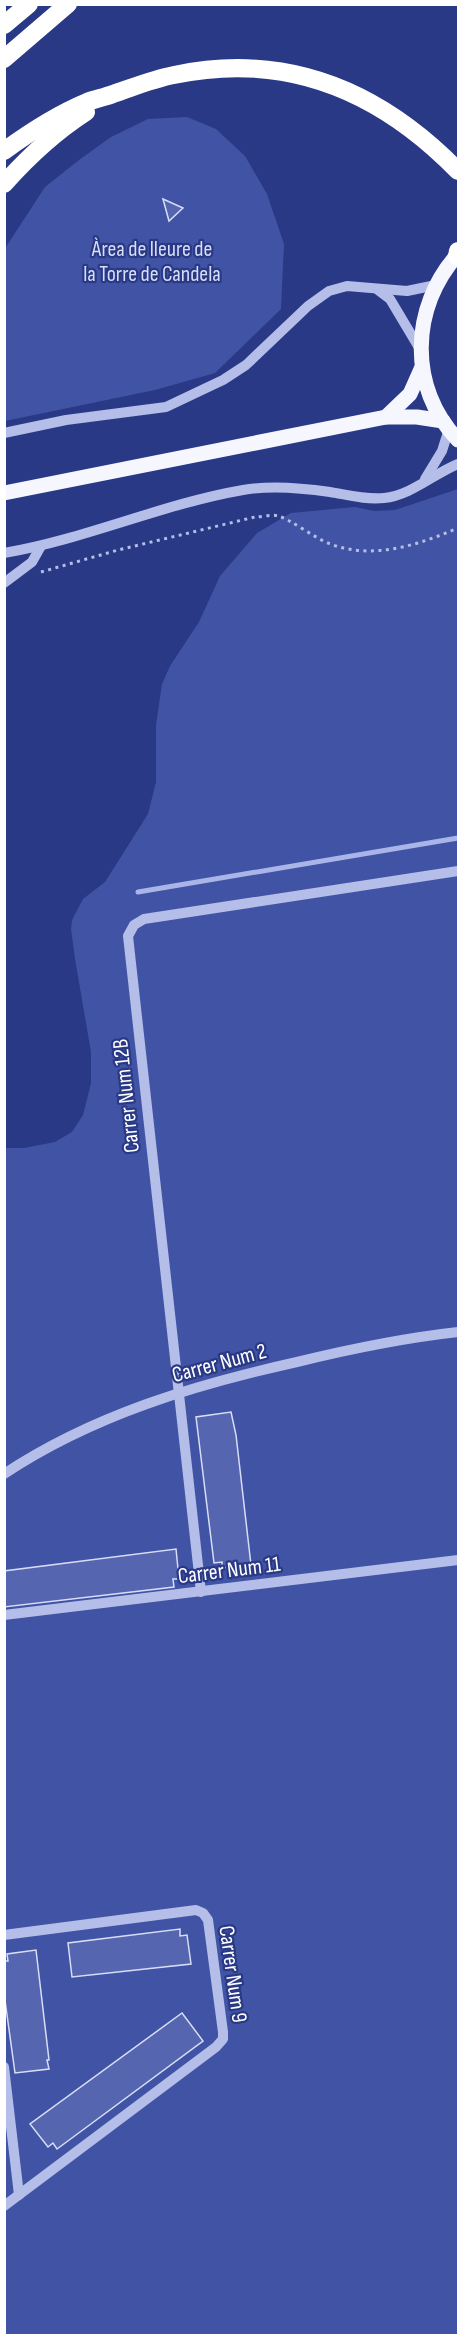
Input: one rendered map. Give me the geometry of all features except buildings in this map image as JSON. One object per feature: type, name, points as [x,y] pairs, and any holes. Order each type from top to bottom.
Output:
[{"type":"highway","points":[[4,25],[29,4]]},
{"type":"highway","points":[[4,59],[68,4]]},
{"type":"highway","points":[[4,151],[53,119],[88,101],[164,77],[213,69],[250,67],[300,75],[348,91],[388,111],[424,137],[453,166],[459,180]]},
{"type":"highway","points":[[4,184],[22,163],[48,139],[112,94]]},
{"type":"main road","points":[[386,417],[410,394],[421,359],[424,317],[436,285],[458,254]]},
{"type":"main road","points":[[421,359],[427,389],[450,430]]},
{"type":"main road","points":[[4,493],[386,417],[417,417],[450,430]]},
{"type":"street","points":[[4,434],[66,420],[166,407],[223,380],[246,365],[308,306],[329,291],[347,286],[407,291],[436,285]]},
{"type":"street","points":[[378,290],[390,299],[421,359]]},
{"type":"street","points":[[423,482],[442,451],[450,430]]},
{"type":"street","points":[[4,553],[41,546],[178,504],[247,489],[326,492],[385,498],[396,496],[441,470],[459,464]]},
{"type":"street","points":[[4,583],[32,562],[41,546]]},
{"type":"street","name":"Carrer Num 12B","points":[[201,1592],[128,936],[134,925],[144,919],[459,871]]},
{"type":"street","name":"Carrer Num 2","points":[[4,1474],[49,1446],[91,1425],[178,1392],[363,1346],[459,1332]]},
{"type":"street","name":"Carrer Num 11","points":[[4,1615],[459,1560]]},
{"type":"street","name":"Carrer Num 9","points":[[4,1935],[196,1910],[204,1912],[208,1920],[223,2032],[223,2039],[216,2047],[4,2206]]},
{"type":"street","points":[[4,2067],[19,2195]]},
{"type":"path","points":[[15,575],[49,571],[118,550],[255,517],[278,515],[328,543],[352,551],[380,551],[429,540],[459,528]]},
{"type":"green space","name":"Àrea de lleure de la Torre de Candela","points":[[187,117],[216,129],[245,156],[267,194],[284,244],[281,309],[215,373],[155,390],[5,421],[4,250],[45,187],[79,160],[111,137],[148,119]]},
{"type":"green space","points":[[458,489],[458,2335],[5,2336],[5,1148],[24,1148],[55,1142],[72,1132],[83,1115],[91,1083],[91,1052],[75,959],[72,920],[83,899],[105,882],[148,814],[156,782],[156,725],[162,684],[170,666],[199,622],[220,576],[257,533],[291,513],[355,507],[374,511],[395,510]]},
{"type":"waterway","points":[[138,892],[458,838]]}]
